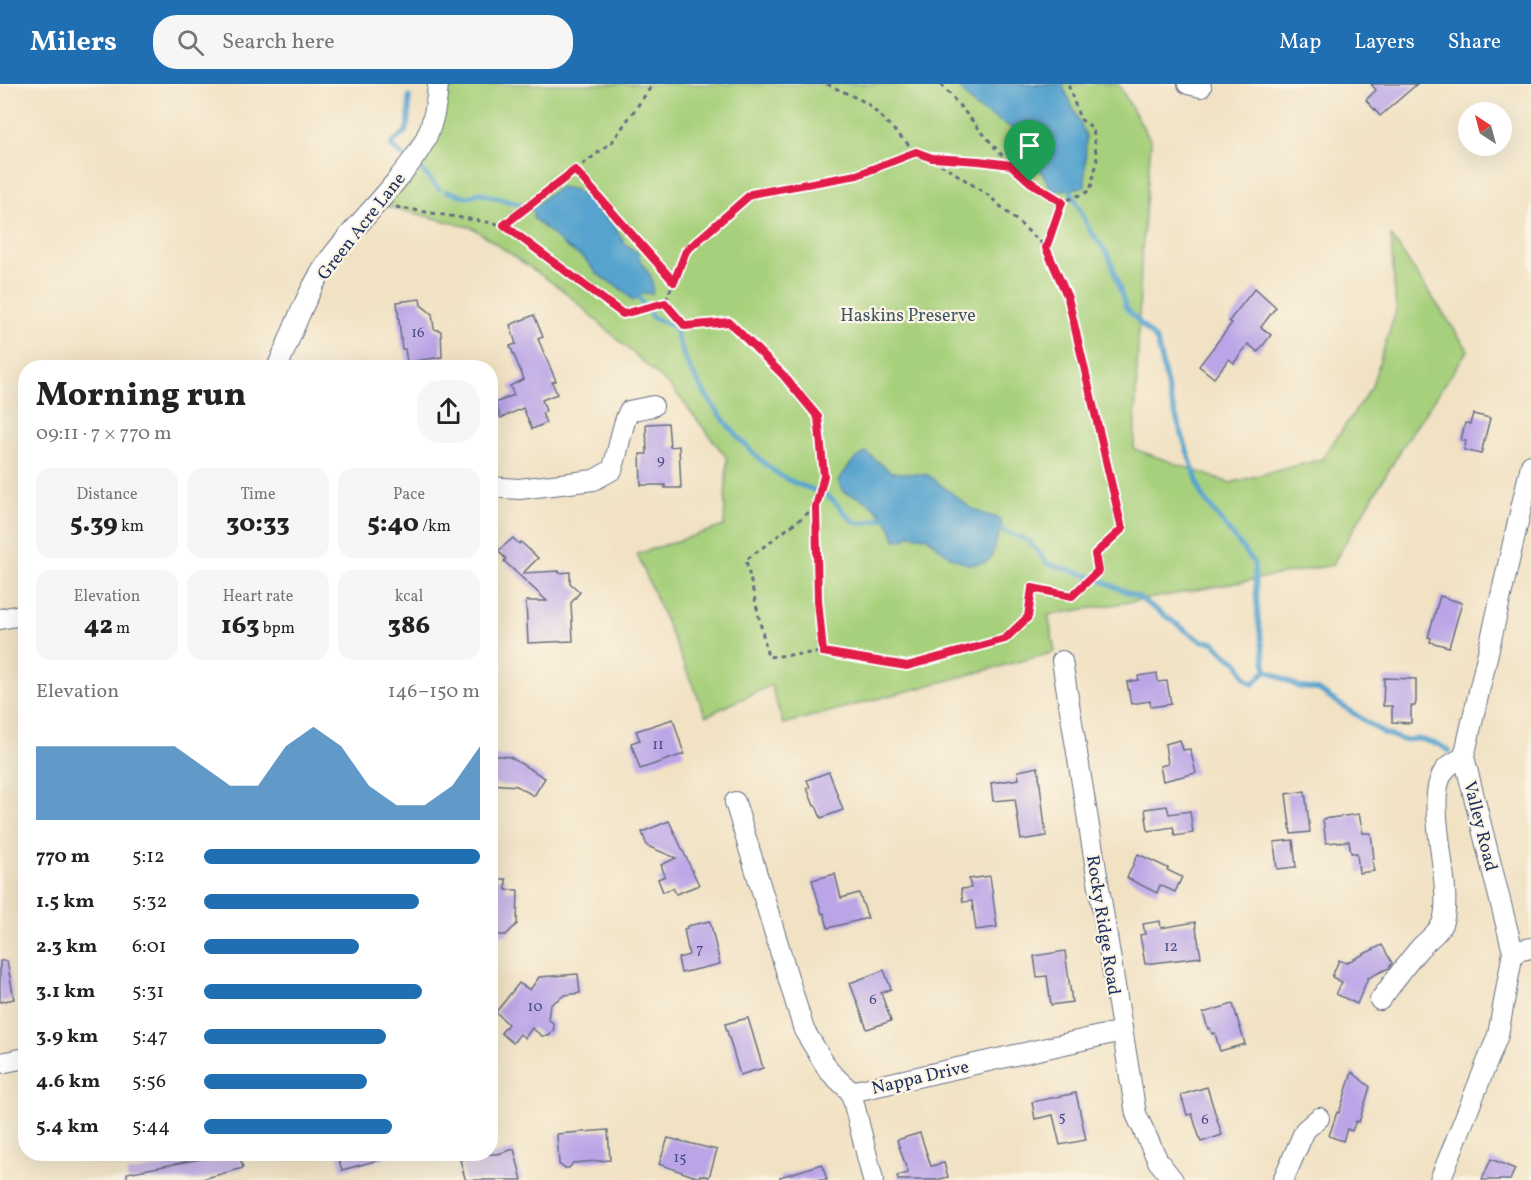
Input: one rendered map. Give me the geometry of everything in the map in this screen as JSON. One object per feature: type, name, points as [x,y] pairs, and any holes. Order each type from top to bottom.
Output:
[{"type":"street","name":"Green Acre Lane","points":[[280,360],[306,300],[328,262],[378,204],[412,161],[426,139],[434,117],[438,84]]},
{"type":"street","points":[[498,488],[519,489],[594,480],[612,470],[619,452],[623,424],[629,411],[653,406]]},
{"type":"street","name":"Valley Road","points":[[1440,1180],[1498,1035],[1522,950],[1464,757],[1531,465]]},
{"type":"street","points":[[0,619],[18,616]]},
{"type":"street","name":"Rocky Ridge Road","points":[[1062,661],[1136,1114],[1158,1161],[1173,1180]]},
{"type":"street","points":[[1380,1000],[1443,921],[1445,891],[1437,800],[1441,776],[1449,765],[1464,757]]},
{"type":"street","name":"Nappa Drive","points":[[735,802],[804,1030],[829,1071],[851,1092],[1122,1031]]},
{"type":"street","points":[[0,1063],[18,1060]]},
{"type":"street","points":[[851,1092],[873,1180]]},
{"type":"street","points":[[1283,1180],[1305,1130],[1319,1118]]},
{"type":"path","points":[[504,225],[612,142],[653,84]]},
{"type":"path","points":[[816,507],[746,560],[768,657],[823,652],[907,666],[1005,639],[1028,617],[1032,588],[1072,596],[1098,571],[1095,554],[1122,529],[1068,298],[1046,248],[988,195],[932,158],[916,152],[867,104],[827,84]]},
{"type":"path","points":[[941,84],[1011,165],[1030,182],[1062,202]]},
{"type":"path","points":[[1046,248],[1062,202],[1090,191],[1097,161],[1093,128],[1080,119],[1068,84]]},
{"type":"path","points":[[378,204],[504,225],[623,314],[665,303],[686,251],[751,194],[857,175],[916,152]]},
{"type":"path","points":[[932,158],[1011,165]]},
{"type":"path","points":[[575,170],[674,282]]},
{"type":"path","points":[[665,303],[685,326],[729,322],[783,375],[818,417],[824,476],[816,507],[818,600],[823,652]]},
{"type":"green space","name":"Haskins Preserve","points":[[437,84],[1118,84],[1151,141],[1141,264],[1134,449],[1230,483],[1322,459],[1371,388],[1396,311],[1391,236],[1468,350],[1408,438],[1332,565],[1048,615],[1055,652],[783,724],[771,685],[706,716],[637,554],[724,526],[727,458],[673,389],[564,291],[473,228],[378,204],[433,118]]},
{"type":"water","points":[[956,84],[1062,84],[1086,136],[1085,187],[1053,191],[1014,129],[975,107]]},
{"type":"water","points":[[561,187],[575,190],[588,200],[613,224],[624,243],[638,253],[652,280],[652,294],[641,294],[633,301],[624,291],[597,274],[585,259],[566,247],[533,218],[534,208],[546,196]]},
{"type":"water","points":[[866,452],[891,472],[928,475],[971,508],[998,518],[1002,524],[991,558],[986,562],[967,564],[949,556],[927,537],[910,535],[904,539],[895,540],[891,528],[878,511],[868,502],[844,492],[838,481],[852,462]]},
{"type":"building","points":[[1371,84],[1417,84],[1380,116],[1366,100],[1376,90]]},
{"type":"building","points":[[1255,288],[1276,307],[1261,327],[1271,335],[1258,352],[1248,344],[1234,363],[1229,359],[1214,378],[1199,366],[1232,323],[1229,321]]},
{"type":"building","points":[[420,299],[421,305],[432,314],[434,329],[441,331],[442,357],[407,360],[405,349],[402,349],[397,302]]},
{"type":"building","points":[[534,315],[543,337],[538,339],[556,381],[552,382],[557,394],[542,400],[546,411],[542,413],[546,423],[532,429],[523,408],[501,418],[498,410],[498,402],[514,395],[510,386],[524,379],[510,346],[516,344],[510,325]]},
{"type":"building","points":[[1473,414],[1490,418],[1481,454],[1464,450],[1466,441],[1461,440],[1465,423],[1470,424]]},
{"type":"building","points":[[668,423],[670,447],[679,446],[681,488],[641,485],[640,454],[647,454],[646,424]]},
{"type":"building","points":[[513,538],[519,544],[521,542],[538,558],[523,573],[570,572],[570,583],[580,592],[571,603],[573,641],[528,643],[526,601],[547,601],[504,561],[506,559],[498,551]]},
{"type":"building","points":[[1440,596],[1462,603],[1449,647],[1430,642],[1431,638],[1428,637]]},
{"type":"building","points":[[1157,673],[1158,682],[1167,681],[1171,704],[1151,707],[1150,701],[1131,704],[1127,682],[1139,680],[1138,676]]},
{"type":"building","points":[[1384,678],[1416,679],[1416,702],[1415,706],[1411,706],[1411,723],[1392,722],[1392,706],[1383,706]]},
{"type":"building","points":[[673,719],[684,754],[640,769],[631,743],[640,740],[636,731]]},
{"type":"building","points":[[1180,740],[1183,750],[1190,749],[1196,773],[1163,781],[1160,766],[1168,764],[1165,744]]},
{"type":"building","points":[[498,756],[510,757],[545,778],[534,796],[517,786],[498,785]]},
{"type":"building","points":[[1038,767],[1046,836],[1021,840],[1015,799],[993,801],[991,783],[1019,779],[1018,771]]},
{"type":"building","points":[[829,772],[843,810],[821,818],[807,788],[810,787],[807,780]]},
{"type":"building","points":[[1305,791],[1310,832],[1291,834],[1286,794]]},
{"type":"building","points":[[1167,806],[1169,814],[1190,811],[1193,833],[1175,836],[1173,827],[1148,831],[1145,809]]},
{"type":"building","points":[[1359,814],[1363,833],[1371,833],[1374,871],[1359,873],[1357,853],[1351,853],[1349,841],[1326,843],[1323,819]]},
{"type":"building","points":[[669,821],[699,885],[676,894],[673,888],[663,892],[658,879],[665,876],[661,865],[676,858],[647,846],[642,832]]},
{"type":"building","points":[[1293,840],[1296,867],[1277,869],[1274,842]]},
{"type":"building","points":[[1138,854],[1182,877],[1175,892],[1160,885],[1157,893],[1127,878]]},
{"type":"building","points":[[835,874],[841,898],[859,893],[868,918],[828,928],[812,880]]},
{"type":"building","points":[[990,876],[997,927],[976,930],[972,901],[963,902],[961,889],[971,888],[969,879]]},
{"type":"building","points":[[498,879],[506,879],[506,890],[518,890],[517,924],[506,935],[498,935]]},
{"type":"building","points":[[710,921],[720,964],[681,973],[678,958],[689,955],[684,929],[687,926]]},
{"type":"building","points":[[1160,921],[1161,928],[1195,922],[1201,957],[1145,964],[1140,935],[1145,934],[1143,924]]},
{"type":"building","points":[[1382,945],[1392,963],[1389,968],[1368,978],[1357,1004],[1336,994],[1342,982],[1332,977],[1339,960],[1346,963]]},
{"type":"building","points":[[1065,951],[1072,1002],[1051,1005],[1047,976],[1037,977],[1034,956]]},
{"type":"building","points":[[0,961],[7,961],[14,999],[0,1002]]},
{"type":"building","points":[[884,970],[891,989],[881,993],[891,1021],[867,1029],[850,983]]},
{"type":"building","points":[[578,974],[580,993],[565,995],[550,1005],[548,1019],[553,1023],[554,1029],[549,1036],[542,1036],[532,1028],[525,1038],[520,1034],[513,1043],[501,1033],[508,1024],[498,1014],[498,1009],[519,983],[530,990],[539,977]]},
{"type":"building","points":[[1233,1004],[1245,1044],[1220,1051],[1215,1033],[1212,1034],[1210,1028],[1208,1029],[1203,1013]]},
{"type":"building","points":[[748,1018],[763,1068],[740,1075],[725,1024]]},
{"type":"building","points":[[1352,1072],[1370,1087],[1359,1122],[1356,1121],[1352,1131],[1347,1129],[1343,1141],[1329,1136]]},
{"type":"building","points":[[1207,1087],[1222,1135],[1201,1142],[1192,1114],[1187,1115],[1181,1095]]},
{"type":"building","points":[[1076,1093],[1086,1140],[1060,1145],[1053,1115],[1035,1119],[1032,1102]]},
{"type":"building","points":[[608,1130],[610,1160],[573,1163],[569,1168],[564,1168],[559,1164],[557,1134]]},
{"type":"building","points":[[920,1133],[931,1166],[944,1163],[948,1177],[937,1180],[898,1180],[897,1176],[908,1173],[897,1140]]},
{"type":"building","points":[[668,1138],[717,1150],[709,1177],[700,1175],[699,1178],[659,1164]]},
{"type":"building","points":[[514,1149],[522,1180],[466,1180],[460,1161],[498,1161],[498,1154]]},
{"type":"building","points":[[1491,1159],[1515,1169],[1510,1180],[1482,1180]]},
{"type":"building","points":[[190,1161],[241,1161],[243,1168],[199,1180],[127,1180],[127,1173]]},
{"type":"building","points":[[339,1161],[375,1161],[342,1170]]},
{"type":"building","points":[[822,1164],[827,1180],[780,1180],[780,1177]]},
{"type":"waterway","points":[[403,156],[391,146],[407,129],[409,97]]},
{"type":"waterway","points":[[419,167],[439,189]]},
{"type":"waterway","points":[[1070,189],[1090,231],[1109,256],[1126,308],[1157,341],[1170,398],[1202,496],[1254,563],[1258,618],[1266,670],[1299,687],[1319,690],[1383,733],[1403,740],[1419,739],[1440,745],[1449,751]]},
{"type":"waterway","points":[[446,191],[468,197],[479,193],[540,210]]},
{"type":"waterway","points":[[633,290],[653,318],[673,326],[686,361],[705,393],[728,425],[754,454],[783,477],[830,498],[855,522],[887,517]]},
{"type":"waterway","points":[[993,527],[1029,541],[1048,564],[1090,576]]},
{"type":"waterway","points":[[1095,578],[1138,597],[1201,641],[1214,642],[1225,654],[1238,662],[1245,677],[1253,684],[1266,670]]},
{"type":"route","points":[[916,152],[932,158],[1011,165],[1030,182],[1062,202],[1046,248],[1068,298],[1122,529],[1095,554],[1098,571],[1072,596],[1032,588],[1028,617],[1005,639],[907,666],[823,652],[818,600],[816,507],[824,476],[818,417],[783,375],[729,322],[685,326],[665,303],[623,314],[504,225],[575,170],[674,282],[686,251],[751,194],[857,175],[916,152]]}]
